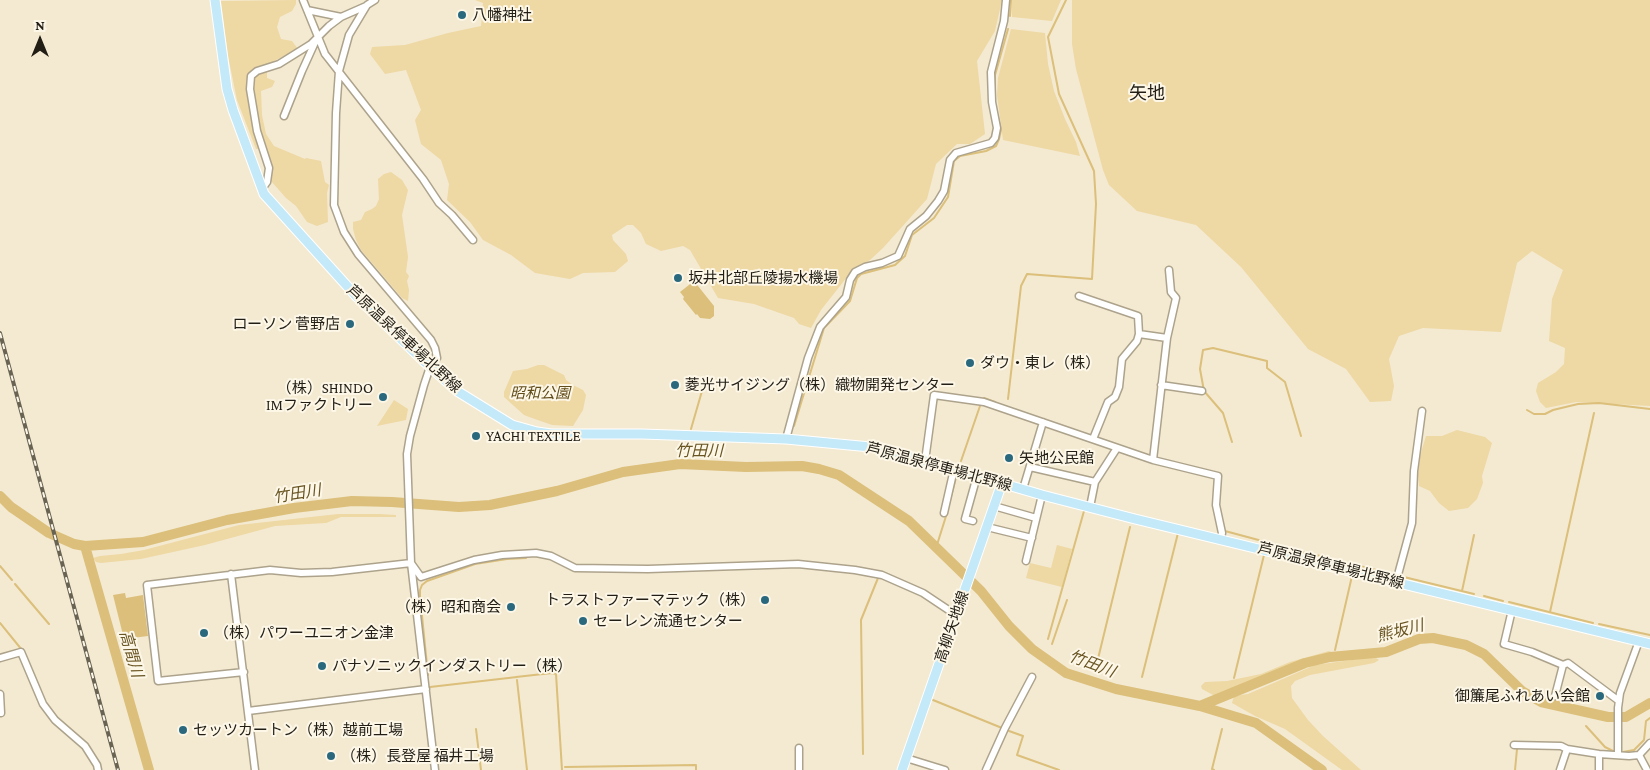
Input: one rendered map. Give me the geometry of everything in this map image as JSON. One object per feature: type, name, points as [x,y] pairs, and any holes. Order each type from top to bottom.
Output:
[{"type":"main road","name":"芦原温泉停車場北野線","points":[[215,0],[227,89],[264,194],[357,297],[430,367],[457,391],[512,425],[537,432],[582,435],[642,434],[786,439],[880,448],[1042,495],[1650,644]]},
{"type":"main road","name":"高柳矢地線","points":[[902,770],[1002,483]]},
{"type":"street","points":[[303,0],[325,54],[423,179],[439,203],[452,215],[472,240]]},
{"type":"street","points":[[262,188],[267,182],[269,168],[257,131],[250,89],[251,76],[257,71],[279,64],[311,44],[341,17],[375,0]]},
{"type":"street","points":[[786,439],[808,358],[820,327],[846,296],[850,280],[855,272],[898,256],[910,229],[926,216],[944,191],[950,160],[956,153],[991,143],[995,138],[996,128],[992,102],[991,72],[1004,21],[1006,0]]},
{"type":"street","points":[[367,5],[348,35],[339,71],[334,190],[336,214],[344,232],[358,254],[431,340],[437,358],[430,367],[410,436],[407,454],[411,563],[435,770]]},
{"type":"street","points":[[307,10],[341,17]]},
{"type":"street","points":[[284,116],[317,38]]},
{"type":"street","points":[[1153,460],[1167,338],[1176,298],[1171,292],[1169,270]]},
{"type":"street","points":[[1079,296],[1138,316],[1140,334],[1132,349],[1122,360],[1117,392],[1115,397],[1108,402],[1093,439]]},
{"type":"street","points":[[1140,334],[1167,338]]},
{"type":"street","points":[[1161,384],[1202,391]]},
{"type":"street","points":[[925,461],[934,395],[984,402],[1153,460],[1218,476],[1216,505],[1222,533],[1221,539]]},
{"type":"street","points":[[1396,582],[1412,524],[1414,472],[1422,411]]},
{"type":"street","points":[[1023,489],[1043,422]]},
{"type":"street","points":[[1090,507],[1095,482],[1117,448]]},
{"type":"street","points":[[1030,467],[1095,482]]},
{"type":"street","points":[[944,513],[954,469]]},
{"type":"street","points":[[973,521],[965,519],[977,476]]},
{"type":"street","points":[[1026,561],[1042,495]]},
{"type":"street","points":[[994,506],[1036,518]]},
{"type":"street","points":[[987,527],[1032,538]]},
{"type":"street","points":[[411,563],[420,577],[474,560],[502,555],[536,553],[551,556],[575,568],[798,564],[828,566],[882,575],[958,611]]},
{"type":"street","points":[[244,672],[158,682],[147,585],[270,570],[301,573],[332,572],[411,563]]},
{"type":"street","points":[[231,574],[255,770]]},
{"type":"street","points":[[1512,610],[1504,644],[1532,652],[1563,665],[1568,663],[1619,701]]},
{"type":"street","points":[[1618,755],[1620,693],[1639,641]]},
{"type":"street","points":[[0,658],[21,652],[43,704],[55,720],[69,730],[85,746],[97,765],[98,770]]},
{"type":"street","points":[[1555,696],[1563,665]]},
{"type":"street","points":[[986,770],[1005,728],[1032,677]]},
{"type":"street","points":[[248,711],[426,688]]},
{"type":"street","points":[[0,694],[1,713]]},
{"type":"street","points":[[1514,745],[1560,746],[1567,749],[1599,754],[1629,756],[1639,755],[1650,743]]},
{"type":"street","points":[[799,748],[799,770]]},
{"type":"street","points":[[1560,770],[1567,749]]},
{"type":"street","points":[[1599,754],[1600,770]]},
{"type":"street","points":[[1639,755],[1647,770]]},
{"type":"street","points":[[906,758],[945,770]]},
{"type":"green space","points":[[296,0],[292,11],[280,17],[277,27],[281,39],[292,41],[298,49],[274,61],[267,68],[267,78],[275,81],[272,87],[261,91],[262,115],[266,134],[274,146],[305,159],[321,161],[325,182],[329,185],[327,193],[328,222],[317,226],[307,222],[296,206],[271,181],[262,149],[256,149],[237,100],[228,56],[221,1]]},
{"type":"green space","points":[[475,0],[1002,0],[995,31],[977,61],[985,134],[970,144],[957,144],[936,164],[927,199],[883,248],[870,260],[851,272],[821,310],[811,328],[799,324],[794,318],[754,304],[718,298],[690,250],[683,246],[661,251],[646,244],[641,233],[633,225],[627,225],[612,235],[613,240],[626,254],[628,261],[615,272],[583,273],[570,279],[535,273],[511,255],[483,240],[470,222],[447,200],[449,184],[441,160],[421,144],[415,120],[421,110],[406,70],[385,74],[370,54],[372,47],[405,45],[481,26],[483,3]]},
{"type":"green space","points":[[1012,0],[1061,0],[1052,21],[1012,17]]},
{"type":"green space","points":[[1072,0],[1650,0],[1650,406],[1576,402],[1546,408],[1540,402],[1536,391],[1538,383],[1556,372],[1564,364],[1565,348],[1549,341],[1552,299],[1563,270],[1532,251],[1517,263],[1501,332],[1423,328],[1399,336],[1389,359],[1394,386],[1391,401],[1370,402],[1346,369],[1308,349],[1241,267],[1196,225],[1137,211],[1109,185],[1103,170],[1076,69],[1072,44]]},
{"type":"green space","points":[[1011,29],[1045,33],[1048,64],[1054,91],[1080,156],[1003,140],[997,95],[998,78]]},
{"type":"green space","points":[[391,172],[402,180],[408,190],[402,215],[408,257],[406,272],[409,276],[407,281],[409,290],[408,301],[402,298],[361,250],[353,229],[353,222],[361,220],[365,212],[376,206],[379,199],[378,179],[384,174]]},
{"type":"green space","name":"昭和公園","points":[[544,365],[564,375],[566,380],[583,390],[586,395],[583,410],[573,426],[552,425],[524,415],[504,397],[504,392],[513,371]]},
{"type":"green space","points":[[394,400],[408,409],[406,420],[377,426]]},
{"type":"green space","points":[[1457,430],[1485,437],[1492,443],[1482,476],[1483,483],[1477,499],[1468,508],[1449,511],[1439,503],[1430,491],[1419,486],[1418,475],[1420,456],[1426,436],[1442,436]]},
{"type":"green space","points":[[338,514],[379,514],[396,515],[396,517],[341,517],[326,523],[275,526],[205,545],[141,559],[101,563],[96,562],[93,558],[144,550],[239,525]]},
{"type":"green space","points":[[1057,545],[1072,549],[1062,587],[1026,578],[1030,563],[1051,568]]},
{"type":"green space","points":[[1329,651],[1333,653],[1294,665],[1220,695],[1215,696],[1202,689],[1201,686],[1205,682],[1227,681],[1261,674],[1290,662]]},
{"type":"green space","points":[[1376,658],[1379,660],[1374,663],[1310,675],[1295,681],[1291,686],[1292,698],[1308,720],[1361,770],[1342,770],[1285,729],[1255,716],[1232,703],[1234,696],[1248,694],[1315,665]]},
{"type":"shaded area","points":[[694,281],[714,306],[714,316],[710,319],[700,318],[696,315],[683,299],[684,297],[680,292]]},
{"type":"shaded area","points":[[125,593],[126,598],[143,595],[148,636],[124,639],[113,595]]},
{"type":"waterway","points":[[1010,16],[1011,0]]},
{"type":"waterway","points":[[1008,399],[1021,286],[1027,274],[1092,279],[1096,204],[1094,171],[1059,94],[1048,37],[1066,0]]},
{"type":"waterway","points":[[995,95],[995,75],[1008,29]]},
{"type":"waterway","points":[[794,426],[824,328],[850,301],[857,278],[861,274],[895,265],[905,256],[912,235],[934,218],[948,197],[954,161],[960,156],[986,151],[996,146],[1001,130],[998,117]]},
{"type":"waterway","points":[[1232,442],[1223,413],[1204,391],[1200,369],[1203,350],[1213,348],[1267,361],[1267,368],[1285,382],[1301,436]]},
{"type":"waterway","points":[[691,429],[702,391]]},
{"type":"waterway","points":[[984,398],[995,402]]},
{"type":"waterway","points":[[1527,410],[1534,414],[1545,414],[1553,410],[1578,404],[1599,403],[1650,409]]},
{"type":"waterway","points":[[961,461],[980,406]]},
{"type":"waterway","points":[[1550,612],[1594,413]]},
{"type":"waterway","name":"竹田川","points":[[0,496],[11,507],[49,533],[74,544],[85,546],[143,542],[227,520],[294,508],[352,501],[459,507],[490,505],[557,491],[623,472],[680,464],[746,467],[802,466],[819,469],[839,475],[909,521],[981,591],[1009,626],[1032,649],[1066,673],[1116,689],[1200,706],[1256,723],[1322,770]]},
{"type":"waterway","points":[[948,508],[957,474]]},
{"type":"waterway","points":[[1048,639],[1084,511]]},
{"type":"waterway","points":[[936,548],[947,513]]},
{"type":"waterway","points":[[1096,667],[1130,527]]},
{"type":"waterway","points":[[1225,531],[1307,553]]},
{"type":"waterway","points":[[1142,677],[1178,533]]},
{"type":"waterway","points":[[1462,591],[1474,535]]},
{"type":"waterway","name":"高間川","points":[[85,546],[149,770]]},
{"type":"waterway","points":[[1312,554],[1396,575]]},
{"type":"waterway","points":[[1234,678],[1264,555]]},
{"type":"waterway","points":[[428,675],[420,596],[422,585],[427,581],[475,564],[526,558]]},
{"type":"waterway","points":[[0,566],[12,580]]},
{"type":"waterway","points":[[1335,650],[1352,576]]},
{"type":"waterway","points":[[1404,577],[1474,594]]},
{"type":"waterway","points":[[863,754],[861,620],[878,578]]},
{"type":"waterway","points":[[15,584],[49,624]]},
{"type":"waterway","points":[[1484,596],[1503,601]]},
{"type":"waterway","points":[[1052,644],[1067,600]]},
{"type":"waterway","points":[[1509,602],[1593,623]]},
{"type":"waterway","points":[[0,623],[22,650]]},
{"type":"waterway","points":[[1599,624],[1650,635]]},
{"type":"waterway","name":"熊坂川","points":[[1200,706],[1305,663],[1330,657],[1386,652],[1419,639],[1433,638],[1466,645],[1484,654],[1522,691],[1541,702],[1608,717],[1626,717],[1650,703]]},
{"type":"waterway","points":[[516,677],[556,674],[562,770]]},
{"type":"waterway","points":[[430,687],[517,677]]},
{"type":"waterway","points":[[517,680],[527,770]]},
{"type":"waterway","points":[[933,700],[1002,728]]},
{"type":"waterway","points":[[1623,752],[1634,750],[1644,740],[1646,721],[1650,718]]},
{"type":"waterway","points":[[1586,726],[1605,747],[1613,751]]},
{"type":"waterway","points":[[476,729],[481,770]]},
{"type":"waterway","points":[[1214,770],[1212,769],[1222,729]]},
{"type":"waterway","points":[[1009,731],[1023,736],[1017,755],[1059,770]]},
{"type":"waterway","points":[[1515,770],[1517,749]]},
{"type":"waterway","points":[[565,767],[696,765],[696,770]]},
{"type":"railway","points":[[0,333],[118,770]]},
{"type":"place","name":"八幡神社","points":[[462,15]]},
{"type":"place","name":"坂井北部丘陵揚水機場","points":[[678,278]]},
{"type":"place","name":"ローソン 菅野店","points":[[350,324]]},
{"type":"place","name":"ダウ・東レ（株）","points":[[970,363]]},
{"type":"place","name":"菱光サイジング（株）織物開発センター","points":[[675,385]]},
{"type":"place","name":"（株）SHINDO IMファクトリー","points":[[383,397]]},
{"type":"place","name":"YACHI TEXTILE","points":[[476,436]]},
{"type":"place","name":"矢地公民館","points":[[1009,458]]},
{"type":"place","name":"トラストファーマテック（株）","points":[[765,600]]},
{"type":"place","name":"（株）昭和商会","points":[[511,607]]},
{"type":"place","name":"セーレン流通センター","points":[[583,621]]},
{"type":"place","name":"（株）パワーユニオン金津","points":[[204,633]]},
{"type":"place","name":"パナソニックインダストリー（株）","points":[[322,666]]},
{"type":"place","name":"御簾尾ふれあい会館","points":[[1600,696]]},
{"type":"place","name":"セッツカートン（株）越前工場","points":[[183,730]]},
{"type":"place","name":"（株）長登屋 福井工場","points":[[331,756]]},
{"type":"district","name":"矢地","points":[[1147,93]]}]
